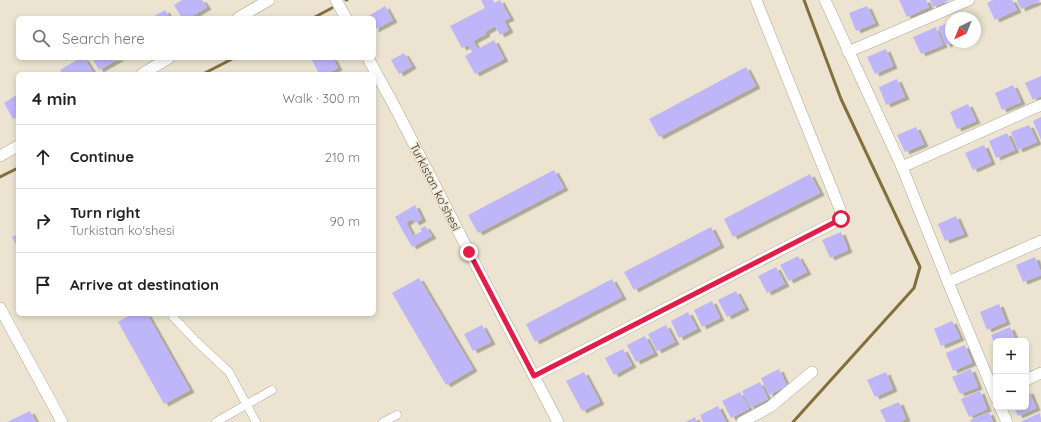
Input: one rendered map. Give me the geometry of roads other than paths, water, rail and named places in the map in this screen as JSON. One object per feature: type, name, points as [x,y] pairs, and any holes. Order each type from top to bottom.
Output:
[{"type":"street","points":[[241,16],[269,0]]},
{"type":"street","points":[[336,0],[345,16]]},
{"type":"street","points":[[534,376],[841,219],[840,209],[756,0]]},
{"type":"street","points":[[825,0],[902,167],[993,390]]},
{"type":"street","points":[[848,52],[969,0]]},
{"type":"street","points":[[145,72],[166,60]]},
{"type":"street","name":"Turkistan ko'shesi","points":[[369,60],[376,72]]},
{"type":"street","name":"Turkistan ko'shesi","points":[[376,73],[558,422]]},
{"type":"street","points":[[902,167],[1041,105]]},
{"type":"street","points":[[0,156],[16,147]]},
{"type":"street","points":[[948,282],[1041,242]]},
{"type":"street","points":[[0,308],[62,422]]},
{"type":"street","points":[[173,317],[229,372],[256,422]]},
{"type":"street","points":[[742,422],[770,407],[812,372]]},
{"type":"street","points":[[1029,379],[1041,373]]},
{"type":"street","points":[[216,422],[272,390]]},
{"type":"street","points":[[1001,410],[1007,422]]},
{"type":"street","points":[[383,422],[397,415]]},
{"type":"waterway","points":[[793,422],[914,288],[920,267],[841,99],[804,0]]},
{"type":"waterway","points":[[317,16],[332,8]]},
{"type":"waterway","points":[[207,72],[230,60]]},
{"type":"waterway","points":[[0,177],[16,169]]}]
